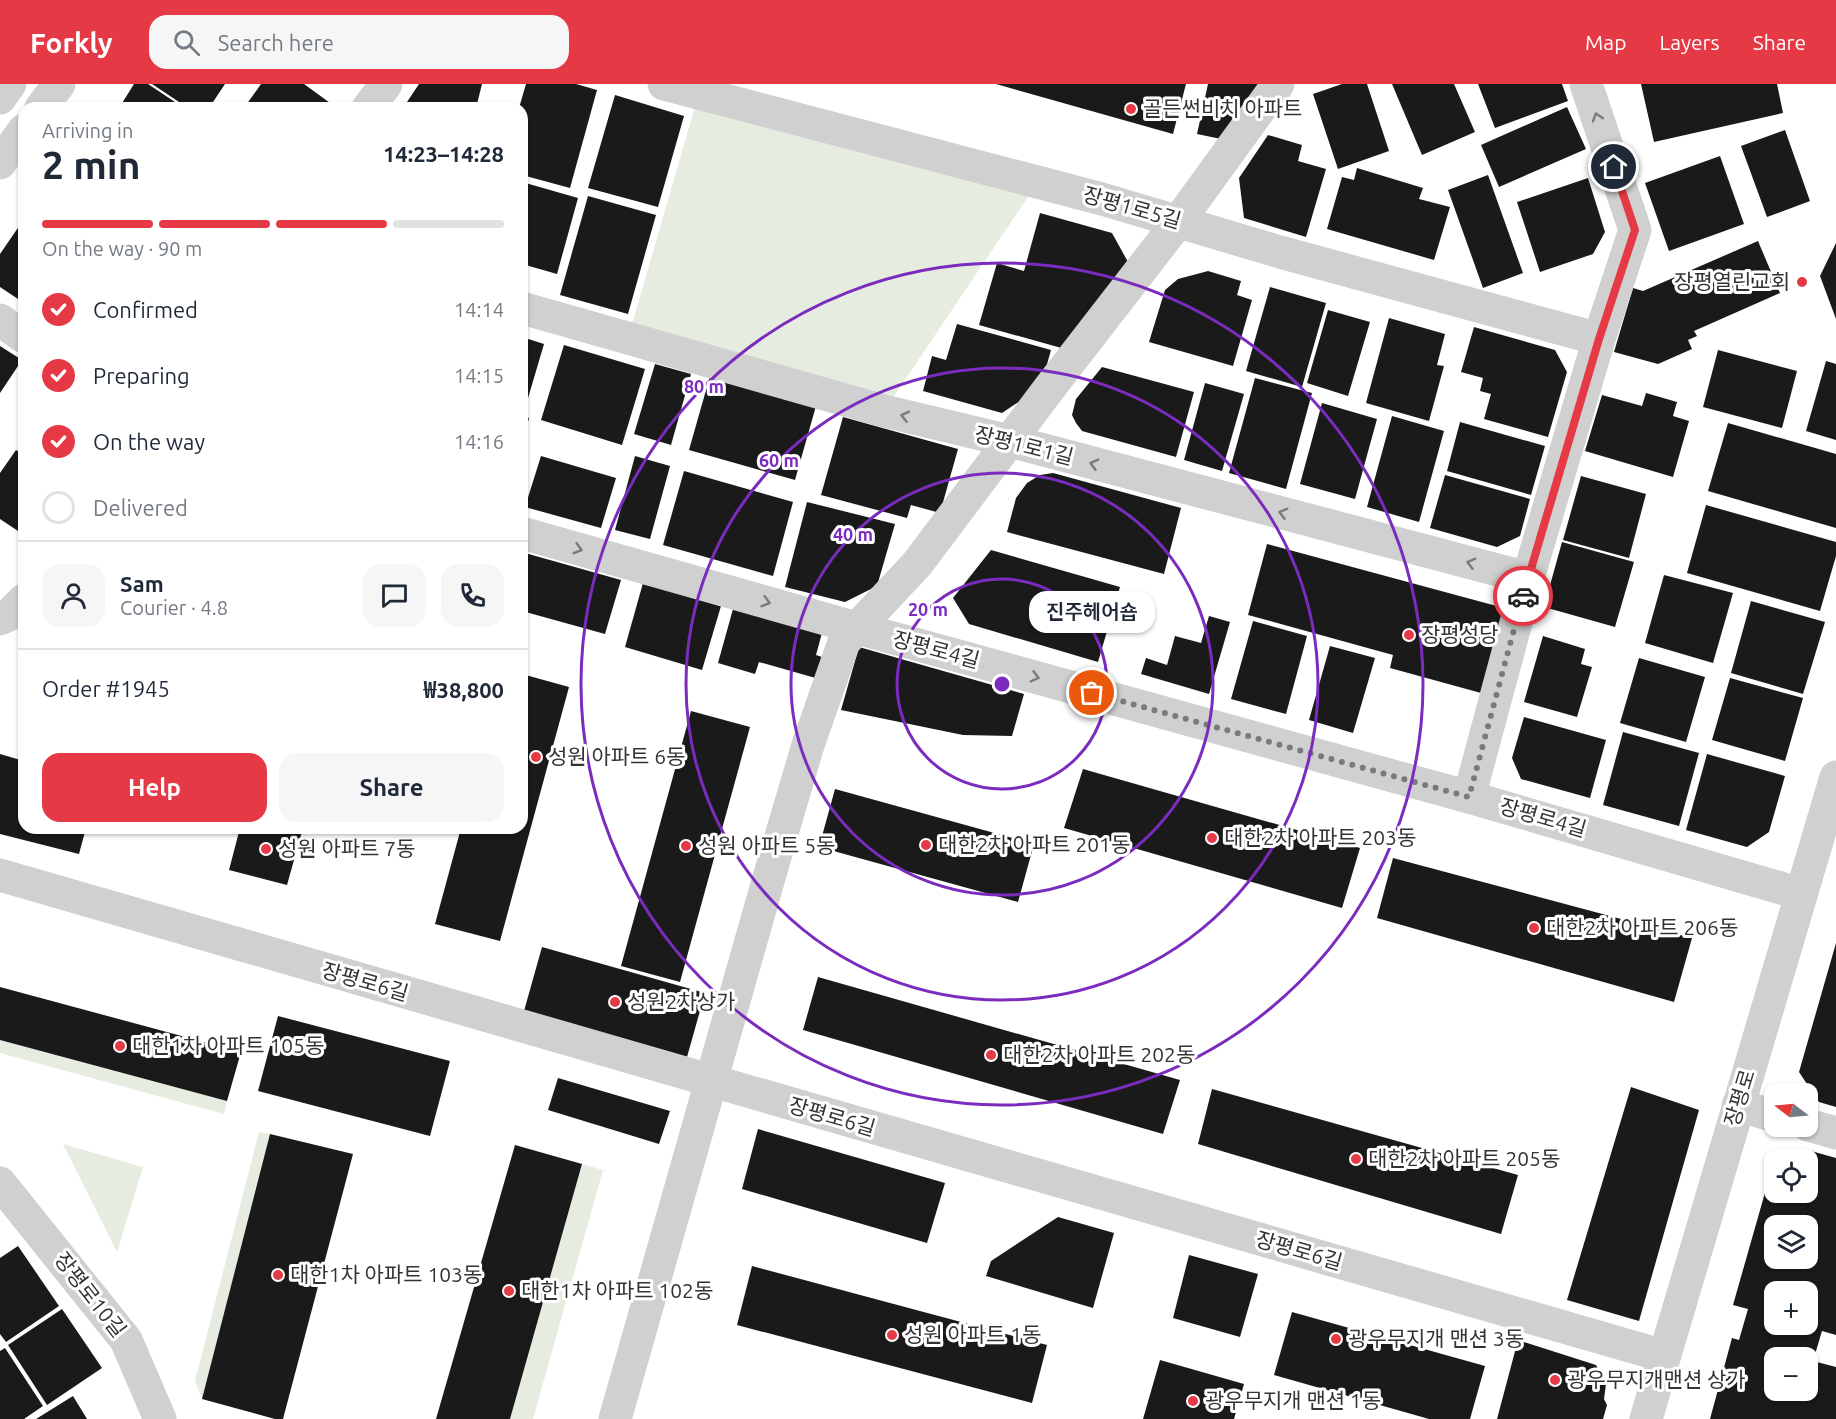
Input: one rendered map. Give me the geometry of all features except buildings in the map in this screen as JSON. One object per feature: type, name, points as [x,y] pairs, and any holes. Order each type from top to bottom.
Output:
[{"type":"street","points":[[0,98],[10,84]]},
{"type":"street","points":[[46,102],[59,84]]},
{"type":"street","points":[[372,102],[386,84]]},
{"type":"street","name":"장평1로5길","points":[[664,84],[1102,199],[1280,252],[1599,339]]},
{"type":"street","points":[[615,1419],[808,745],[844,642],[917,564],[1178,222],[1278,84]]},
{"type":"street","points":[[1469,797],[1528,578],[1599,339],[1635,230],[1586,84]]},
{"type":"street","points":[[0,163],[18,138]]},
{"type":"street","name":"장평1로1길","points":[[528,310],[884,411],[1010,441],[1528,578]]},
{"type":"street","points":[[0,320],[18,333]]},
{"type":"street","name":"장평로4길","points":[[528,535],[1469,797],[1801,894]]},
{"type":"street","points":[[0,619],[9,615],[18,606]]},
{"type":"street","name":"장평로","points":[[1646,1419],[1836,777]]},
{"type":"street","name":"장평로6길","points":[[0,875],[1664,1356]]},
{"type":"street","points":[[1738,1105],[1764,1113]]},
{"type":"street","points":[[1818,1128],[1836,1133]]},
{"type":"street","name":"장평로10길","points":[[0,1183],[126,1340],[160,1419]]},
{"type":"shaded area","points":[[699,93],[1038,182],[884,411],[628,338]]},
{"type":"shaded area","points":[[0,1040],[227,1101],[224,1114],[0,1053]]},
{"type":"shaded area","points":[[259,1132],[270,1134],[202,1399],[195,1381]]},
{"type":"shaded area","points":[[63,1144],[143,1167],[117,1252]]},
{"type":"shaded area","points":[[582,1164],[603,1170],[533,1419],[510,1419]]},
{"type":"way so far","points":[[1092,693],[1469,797],[1523,596]]},
{"type":"place","name":"골든썬비치 아파트","points":[[1131,109]]},
{"type":"place","name":"장평열린교회","points":[[1802,282]]},
{"type":"place","name":"장평성당","points":[[1409,635]]},
{"type":"place","name":"진주헤어숍","points":[[1092,693]]},
{"type":"place","name":"성원 아파트 6동","points":[[536,757]]},
{"type":"place","name":"대한2차 아파트 203동","points":[[1212,838]]},
{"type":"place","name":"대한2차 아파트 201동","points":[[926,845]]},
{"type":"place","name":"성원 아파트 5동","points":[[686,846]]},
{"type":"place","name":"성원 아파트 7동","points":[[266,849]]},
{"type":"place","name":"대한2차 아파트 206동","points":[[1534,928]]},
{"type":"place","name":"성원2차상가","points":[[615,1002]]},
{"type":"place","name":"대한1차 아파트 105동","points":[[120,1046]]},
{"type":"place","name":"대한2차 아파트 202동","points":[[991,1055]]},
{"type":"place","name":"대한2차 아파트 205동","points":[[1356,1159]]},
{"type":"place","name":"대한1차 아파트 103동","points":[[278,1275]]},
{"type":"place","name":"대한1차 아파트 102동","points":[[509,1291]]},
{"type":"place","name":"성원 아파트 1동","points":[[892,1335]]},
{"type":"place","name":"광우무지개 맨션 3동","points":[[1336,1339]]},
{"type":"place","name":"광우무지개맨션 상가","points":[[1555,1380]]},
{"type":"place","name":"광우무지개 맨션 1동","points":[[1193,1401]]},
{"type":"route","points":[[1523,596],[1599,339],[1635,230],[1614,167]]}]
